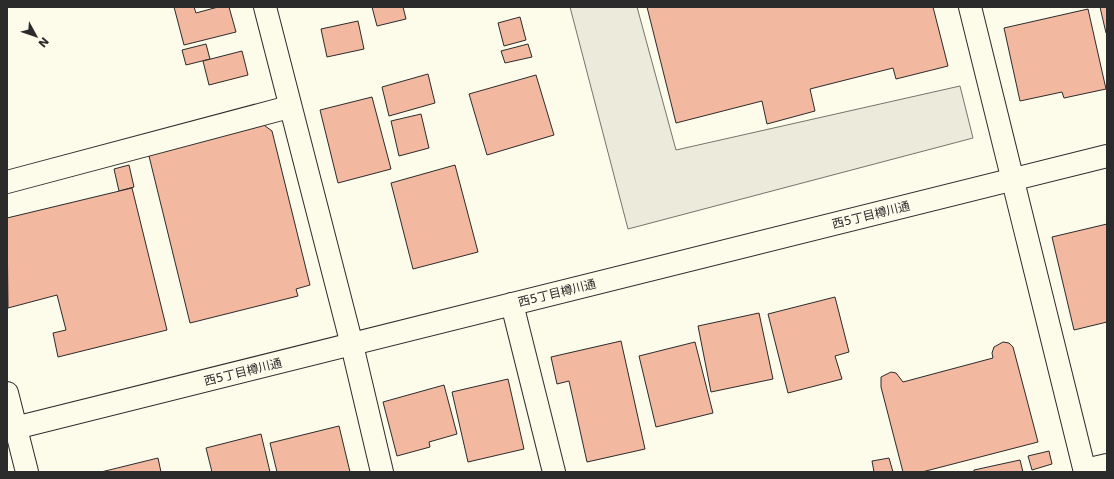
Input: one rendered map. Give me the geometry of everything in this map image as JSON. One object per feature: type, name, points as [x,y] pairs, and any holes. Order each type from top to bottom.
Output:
[{"type":"street","points":[[265,7],[289,107],[352,344],[382,472]]},
{"type":"street","points":[[970,7],[1014,179],[1085,471],[1107,465]]},
{"type":"street","points":[[7,182],[289,107]]},
{"type":"street","name":"西5丁目樽川通","points":[[11,429],[1107,156]]},
{"type":"street","points":[[512,304],[554,472]]},
{"type":"street","points":[[7,393],[11,429],[26,472]]},
{"type":"shaded area","points":[[570,7],[637,7],[676,150],[960,86],[973,138],[628,229]]},
{"type":"building","points":[[174,7],[194,7],[196,13],[218,7],[229,7],[236,32],[184,45]]},
{"type":"building","points":[[372,7],[403,7],[406,19],[377,26]]},
{"type":"building","points":[[647,7],[933,7],[948,66],[896,79],[893,68],[810,89],[815,111],[767,124],[762,101],[676,123]]},
{"type":"building","points":[[1100,7],[1107,7],[1107,33],[1106,33]]},
{"type":"building","points":[[1088,9],[1106,89],[1064,98],[1062,92],[1020,101],[1004,28]]},
{"type":"building","points":[[520,17],[526,40],[504,46],[498,23]]},
{"type":"building","points":[[358,21],[364,49],[327,57],[321,29]]},
{"type":"building","points":[[206,44],[210,59],[186,65],[182,50]]},
{"type":"building","points":[[528,44],[532,57],[505,63],[501,51]]},
{"type":"building","points":[[242,51],[248,75],[209,85],[203,61]]},
{"type":"building","points":[[428,74],[435,103],[389,116],[382,87]]},
{"type":"building","points":[[536,75],[554,135],[487,155],[469,94]]},
{"type":"building","points":[[372,97],[391,169],[338,183],[320,110]]},
{"type":"building","points":[[421,114],[429,148],[399,156],[391,121]]},
{"type":"building","points":[[261,123],[272,131],[310,285],[296,289],[298,296],[190,323],[148,152]]},
{"type":"building","points":[[129,165],[134,187],[119,191],[114,169]]},
{"type":"building","points":[[455,165],[478,252],[413,269],[391,183]]},
{"type":"building","points":[[132,188],[167,330],[58,357],[53,333],[66,330],[57,295],[8,308],[7,218]]},
{"type":"building","points":[[1107,224],[1107,322],[1074,330],[1052,237]]},
{"type":"building","points":[[835,297],[849,352],[835,356],[842,379],[788,393],[768,314]]},
{"type":"building","points":[[759,313],[773,379],[711,392],[698,326]]},
{"type":"building","points":[[621,341],[645,449],[587,462],[569,381],[557,384],[551,357]]},
{"type":"building","points":[[695,342],[713,413],[656,427],[639,356]]},
{"type":"building","points":[[1003,342],[1009,343],[1013,347],[1038,442],[922,472],[903,472],[881,387],[881,377],[891,372],[896,373],[903,382],[993,358],[992,353],[994,347]]},
{"type":"building","points":[[508,379],[524,449],[468,462],[452,392]]},
{"type":"building","points":[[444,385],[457,434],[429,442],[430,447],[397,456],[383,402]]},
{"type":"building","points":[[339,426],[350,472],[277,472],[270,443]]},
{"type":"building","points":[[261,434],[270,472],[212,472],[206,448]]},
{"type":"building","points":[[1049,451],[1052,464],[1032,470],[1028,456]]},
{"type":"building","points":[[158,458],[161,472],[101,472]]},
{"type":"building","points":[[889,458],[893,472],[874,472],[872,461]]},
{"type":"building","points":[[1020,460],[1023,472],[974,472],[974,470]]}]
